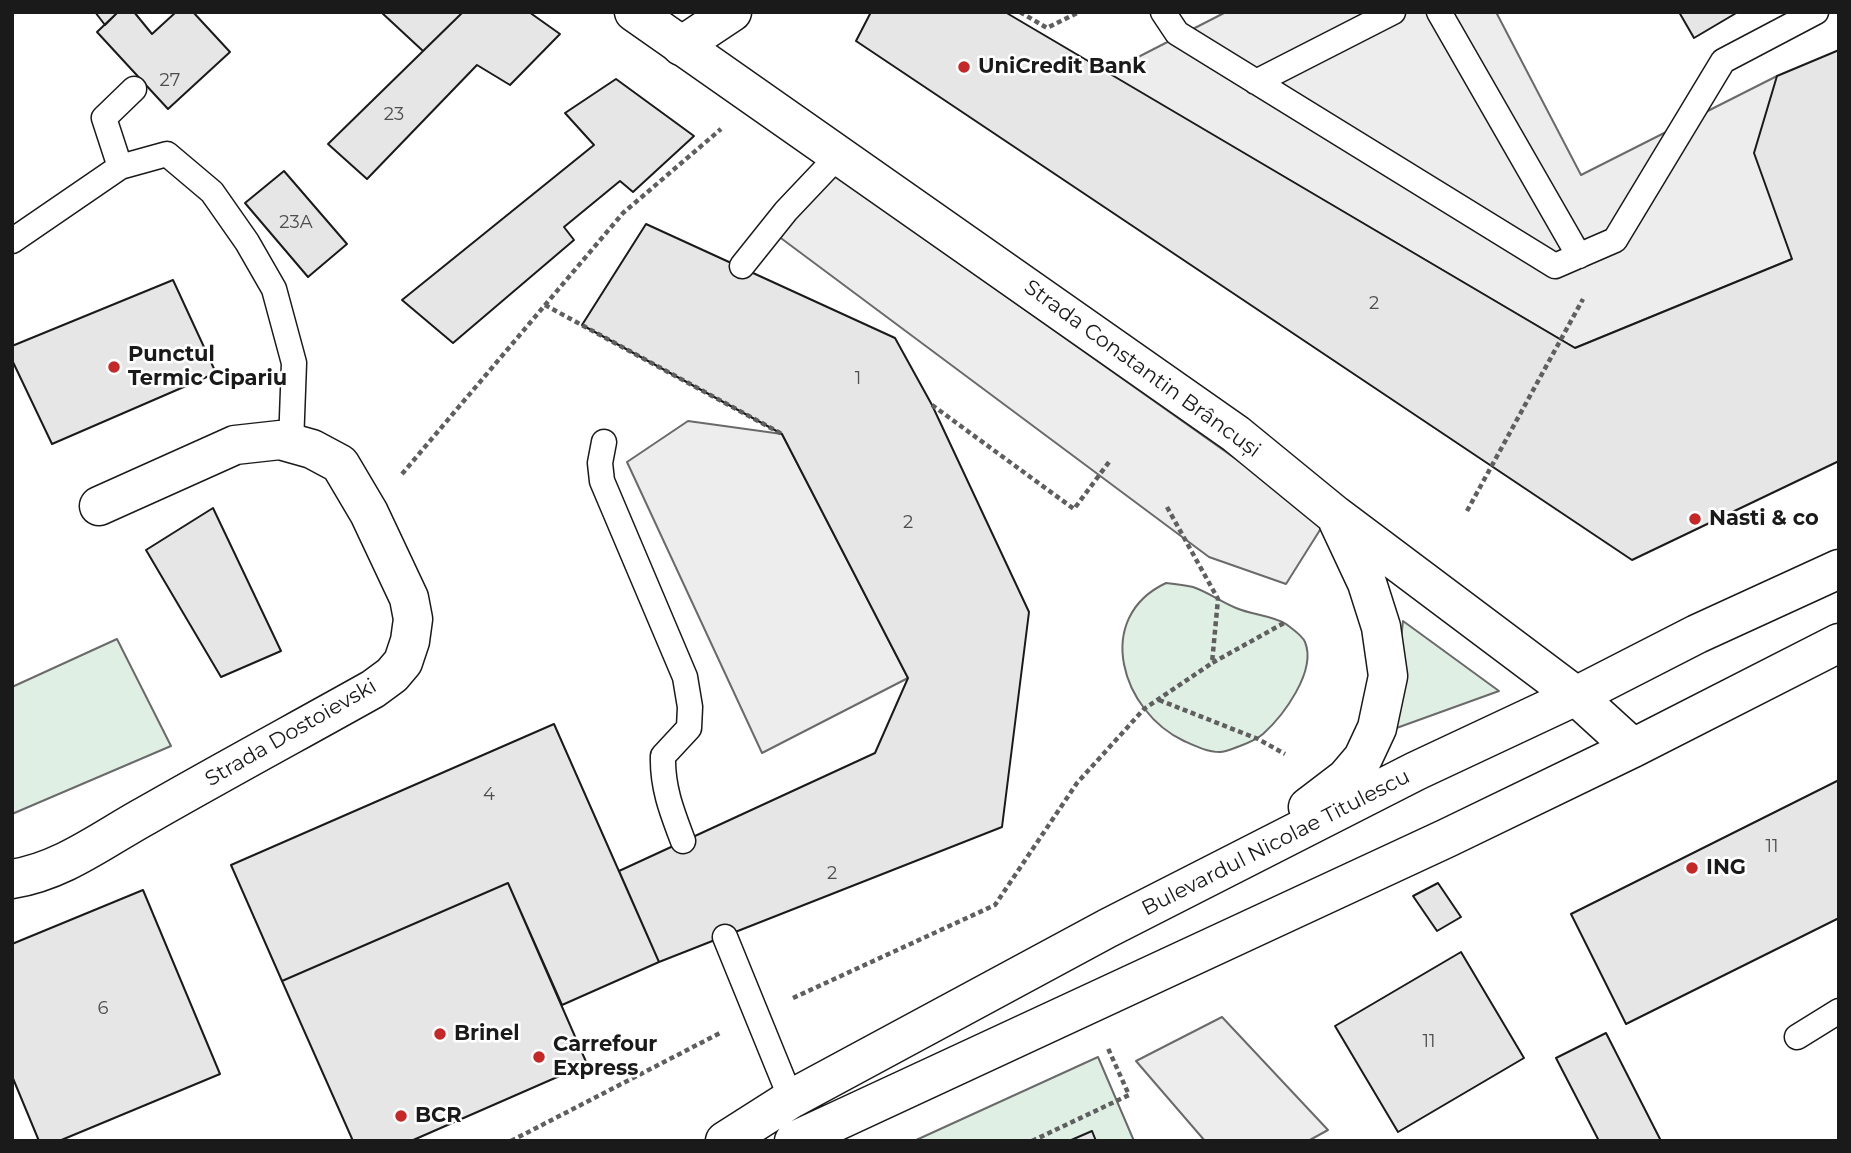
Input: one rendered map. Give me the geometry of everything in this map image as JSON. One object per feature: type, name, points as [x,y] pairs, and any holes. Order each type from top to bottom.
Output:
[{"type":"main road","name":"Strada Constantin Brâncuși","points":[[634,12],[1236,434],[1335,516],[1576,696],[1633,748]]},
{"type":"main road","points":[[681,47],[732,12]]},
{"type":"main road","name":"Strada Dostoievski","points":[[12,879],[34,876],[77,857],[143,817],[373,689],[392,675],[403,662],[410,641],[413,619],[410,598],[369,513],[340,464],[312,449],[280,440],[236,445],[99,506]]},
{"type":"main road","points":[[1221,872],[1346,778],[1363,758],[1377,728],[1388,677],[1381,628],[1367,583],[1335,516]]},
{"type":"main road","name":"Bulevardul Nicolae Titulescu","points":[[725,1141],[791,1099],[1108,928],[1416,771],[1576,696],[1697,634],[1839,569]]},
{"type":"main road","points":[[794,1141],[1447,838],[1633,748],[1839,643]]},
{"type":"lane","points":[[1163,12],[1177,33],[1555,266],[1615,240],[1723,61],[1816,12]]},
{"type":"lane","points":[[1256,82],[1393,12]]},
{"type":"lane","points":[[1439,12],[1579,256]]},
{"type":"lane","points":[[120,167],[104,118],[134,89]]},
{"type":"lane","points":[[12,241],[120,167],[167,153],[212,192],[247,242],[274,289],[294,363],[291,444]]},
{"type":"lane","points":[[742,266],[786,211],[839,155]]},
{"type":"lane","points":[[604,442],[600,463],[602,481],[685,677],[690,707],[689,728],[663,756],[662,775],[668,802],[683,841]]},
{"type":"lane","points":[[725,937],[791,1099]]},
{"type":"lane","points":[[1797,1037],[1839,1011]]},
{"type":"path","points":[[1020,12],[1047,28],[1080,12]]},
{"type":"path","points":[[369,513],[623,213],[729,121]]},
{"type":"path","points":[[1467,511],[1615,240]]},
{"type":"path","points":[[545,305],[782,435]]},
{"type":"path","points":[[932,405],[1074,509],[1109,462]]},
{"type":"path","points":[[1167,507],[1218,599],[1212,663]]},
{"type":"path","points":[[511,1141],[756,1015],[995,905],[1077,783],[1144,709],[1212,663],[1284,623]]},
{"type":"path","points":[[1158,700],[1258,739],[1285,754]]},
{"type":"path","points":[[1032,1141],[1129,1095],[1103,1036]]},
{"type":"green space","points":[[1166,583],[1193,587],[1236,608],[1280,621],[1304,639],[1306,666],[1296,692],[1280,716],[1255,740],[1222,752],[1197,747],[1162,727],[1145,709],[1132,687],[1124,664],[1123,641],[1129,618],[1143,599]]},
{"type":"green space","points":[[1403,621],[1499,691],[1391,730]]},
{"type":"green space","points":[[117,639],[171,746],[12,814],[12,687]]},
{"type":"green space","points":[[1098,1057],[1134,1141],[914,1141]]},
{"type":"shaded area","points":[[1226,12],[1496,12],[1581,175],[1777,76],[1792,259],[1575,348],[1107,73]]},
{"type":"shaded area","points":[[826,169],[1325,522],[1286,584],[1209,557],[770,230]]},
{"type":"shaded area","points":[[688,421],[782,434],[908,678],[762,753],[627,462]]},
{"type":"shaded area","points":[[1222,1017],[1328,1130],[1308,1141],[1205,1141],[1136,1061]]},
{"type":"building","points":[[95,12],[118,12],[105,25]]},
{"type":"building","points":[[118,12],[134,12],[152,34],[176,12],[193,12],[230,52],[168,109],[97,32]]},
{"type":"building","points":[[381,12],[463,12],[423,51]]},
{"type":"building","points":[[463,12],[529,12],[560,34],[510,85],[477,65],[367,179],[328,144]]},
{"type":"building","points":[[871,12],[1005,12],[1575,348],[1792,259],[1754,153],[1777,76],[1839,50],[1839,461],[1632,560],[856,41]]},
{"type":"building","points":[[1679,12],[1738,12],[1694,38]]},
{"type":"building","points":[[616,79],[694,136],[633,192],[620,181],[564,227],[574,240],[453,343],[402,300],[594,145],[565,113]]},
{"type":"building","points":[[284,171],[347,244],[308,277],[245,203]]},
{"type":"building","points":[[646,224],[895,338],[932,405],[1029,612],[1002,827],[659,962],[619,871],[875,753],[908,678],[782,434],[582,325]]},
{"type":"building","name":"Punctul Termic Cipariu","points":[[173,280],[216,373],[52,444],[12,360],[12,346]]},
{"type":"building","points":[[213,508],[281,651],[221,677],[146,550]]},
{"type":"building","points":[[554,724],[659,962],[562,1005],[508,883],[282,981],[231,865]]},
{"type":"building","points":[[1839,780],[1839,918],[1626,1024],[1571,914]]},
{"type":"building","name":"Brinel","points":[[508,883],[587,1064],[411,1141],[353,1141],[282,981]]},
{"type":"building","points":[[1438,883],[1461,917],[1437,931],[1413,896]]},
{"type":"building","points":[[143,890],[220,1074],[59,1141],[39,1141],[12,1076],[12,944]]},
{"type":"building","points":[[1461,952],[1524,1058],[1398,1132],[1335,1026]]},
{"type":"building","points":[[1606,1033],[1661,1141],[1599,1141],[1556,1058]]},
{"type":"building","points":[[1092,1131],[1096,1141],[1069,1141]]},
{"type":"place","name":"UniCredit Bank","points":[[964,67]]},
{"type":"place","name":"Punctul Termic Cipariu","points":[[114,367]]},
{"type":"place","name":"Nasti & co","points":[[1695,519]]},
{"type":"place","name":"ING","points":[[1692,868]]},
{"type":"place","name":"Brinel","points":[[440,1034]]},
{"type":"place","name":"Carrefour Express","points":[[539,1057]]},
{"type":"place","name":"BCR","points":[[401,1116]]}]
